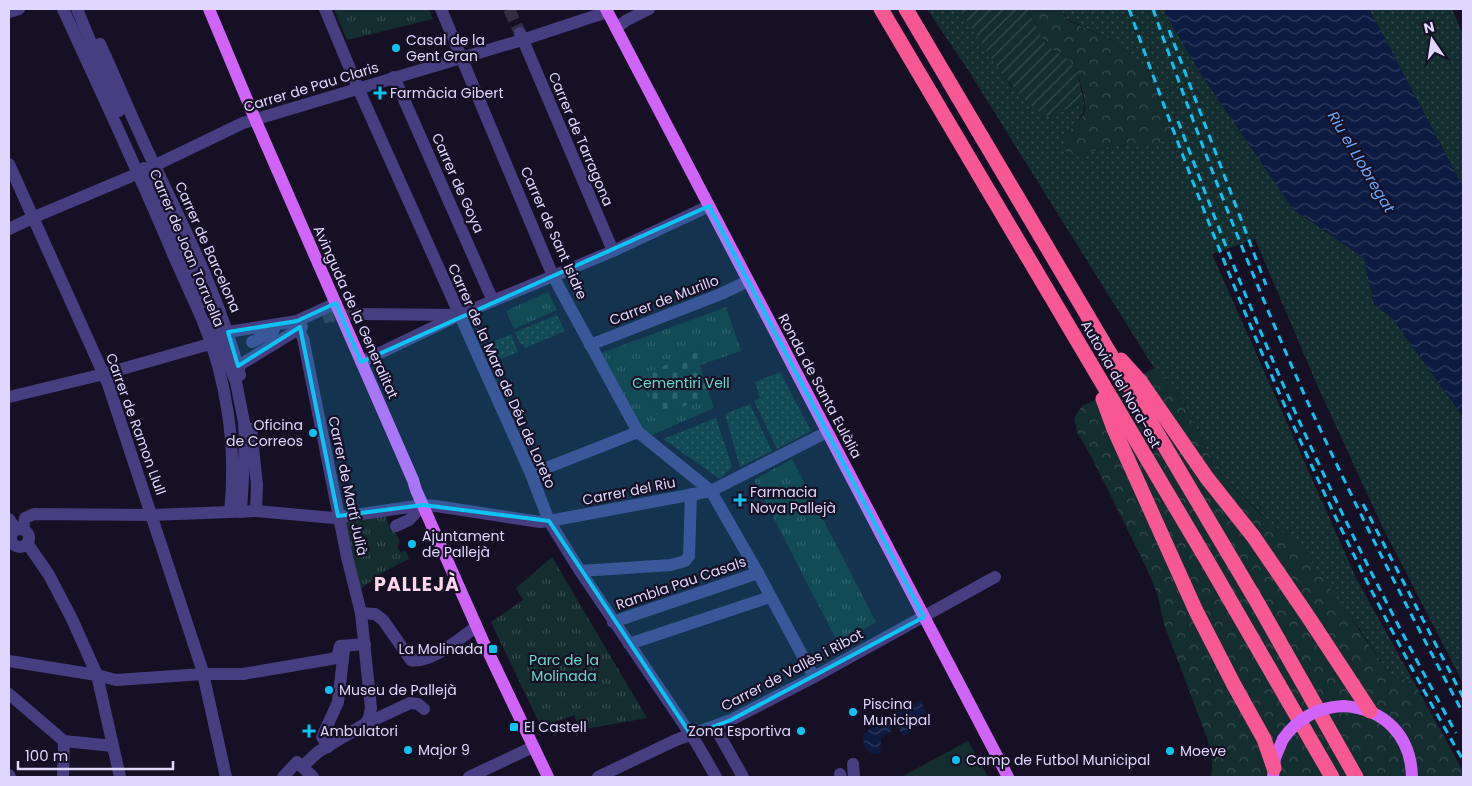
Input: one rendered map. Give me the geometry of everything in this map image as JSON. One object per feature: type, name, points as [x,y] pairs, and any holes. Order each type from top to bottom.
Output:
[{"type":"highway","name":"Autovia del Nord-est","points":[[881,9],[1208,562],[1332,777]]},
{"type":"highway","name":"Autovia del Nord-est","points":[[906,9],[1257,602],[1356,777]]},
{"type":"highway","points":[[1101,338],[1140,381],[1207,478],[1253,536],[1370,711]]},
{"type":"highway","points":[[1092,367],[1114,429],[1181,578],[1234,685],[1264,739],[1270,753],[1274,773]]},
{"type":"main road","name":"Avinguda de la Generalitat","points":[[209,9],[476,626],[548,777]]},
{"type":"main road","name":"Ronda de Santa Eulàlia","points":[[607,10],[1008,777]]},
{"type":"main road","points":[[1274,773],[1275,758],[1283,739],[1297,723],[1310,714],[1325,708],[1344,706],[1370,711],[1390,724],[1403,741],[1409,753],[1412,777]]},
{"type":"street","points":[[9,12],[19,9]]},
{"type":"street","name":"Carrer de Joan Torruella","points":[[63,9],[104,82],[146,169],[203,321],[220,373],[227,406],[236,512]]},
{"type":"street","points":[[77,9],[104,82]]},
{"type":"street","name":"Carrer de Barcelona","points":[[84,9],[146,169],[195,249],[228,332],[238,349],[238,366],[247,403],[254,449],[257,485],[256,511]]},
{"type":"street","name":"Carrer de la Mare de Déu de Loreto","points":[[325,9],[358,88],[531,474],[549,521],[613,622],[691,735],[716,777]]},
{"type":"street","name":"Carrer de Sant Isidre","points":[[441,9],[553,276],[638,432],[711,491]]},
{"type":"street","points":[[616,28],[649,9]]},
{"type":"street","name":"Carrer de Pau Claris","points":[[9,229],[146,169],[243,123],[462,57],[521,36],[607,10]]},
{"type":"street","name":"Carrer de Tarragona","points":[[521,36],[613,251]]},
{"type":"street","name":"Carrer de Goya","points":[[394,77],[493,301]]},
{"type":"street","name":"Carrer de Ramon Llull","points":[[9,164],[104,374],[203,674],[226,777]]},
{"type":"street","points":[[146,169],[178,237],[238,349],[236,382],[244,422],[245,443],[236,512]]},
{"type":"street","points":[[361,362],[459,315],[613,251],[709,206]]},
{"type":"street","name":"Carrer de Murillo","points":[[590,345],[721,294],[748,281]]},
{"type":"street","points":[[228,332],[297,321],[336,304]]},
{"type":"street","points":[[359,314],[459,315]]},
{"type":"street","points":[[422,314],[426,320],[425,332]]},
{"type":"street","points":[[238,366],[295,330],[322,318]]},
{"type":"street","points":[[238,349],[273,332],[275,325]]},
{"type":"street","name":"Carrer de Martí Julià","points":[[295,330],[303,338],[338,516],[361,613],[371,708],[369,718],[365,724]]},
{"type":"street","points":[[9,396],[104,374],[210,344]]},
{"type":"street","points":[[531,474],[638,432]]},
{"type":"street","name":"Carrer del Riu","points":[[16,526],[25,518],[34,514],[152,515],[256,511],[334,518],[423,505],[540,522],[549,521],[711,491],[827,432]]},
{"type":"street","points":[[711,491],[814,677]]},
{"type":"street","points":[[580,571],[671,565],[684,561],[689,556],[691,494]]},
{"type":"street","points":[[402,526],[423,505]]},
{"type":"street","points":[[16,526],[29,535],[17,546],[49,575],[72,619],[97,675],[120,777]]},
{"type":"street","name":"Rambla Pau Casals","points":[[613,622],[758,573]]},
{"type":"street","name":"Carrer de Vallès i Ribot","points":[[598,777],[691,735],[731,720],[814,677],[994,577]]},
{"type":"street","points":[[629,644],[770,596]]},
{"type":"street","points":[[361,613],[375,614],[383,620],[405,653],[411,660],[417,661],[425,660],[436,654],[476,626]]},
{"type":"street","points":[[9,661],[97,675],[116,680],[203,674],[242,674],[337,658],[340,646],[365,644]]},
{"type":"street","points":[[328,747],[322,737],[338,702],[344,646]]},
{"type":"street","points":[[9,694],[64,741],[113,746]]},
{"type":"street","points":[[303,766],[328,747],[365,724],[410,703],[418,704],[424,709]]},
{"type":"street","points":[[715,727],[743,777]]},
{"type":"street","points":[[63,777],[64,741]]},
{"type":"street","points":[[468,777],[533,747]]},
{"type":"street","points":[[283,777],[297,762],[313,777]]},
{"type":"highlighted area","points":[[709,206],[924,617],[731,720],[691,735],[549,521],[423,505],[338,516],[300,327],[238,366],[228,332],[297,321],[336,303],[361,362]]},
{"type":"green space","points":[[334,9],[429,9],[433,19],[347,40]]},
{"type":"green space","points":[[927,9],[959,9],[1012,87],[1062,112],[1084,102],[1081,117],[1069,132],[1067,139],[1068,158],[1110,146],[1123,146],[1142,65],[1112,40],[1067,19],[1060,9],[1163,9],[1201,74],[1293,209],[1364,258],[1374,304],[1393,319],[1463,417],[1463,683],[1382,526],[1318,387],[1255,239],[1212,254],[1357,580],[1414,682],[1391,676],[1359,628],[1272,525],[1216,469],[1182,401],[1167,378],[1154,368],[968,70]]},
{"type":"green space","points":[[959,9],[1027,9],[1046,45],[1069,60],[1077,72],[1084,102],[1049,117],[1037,110],[1024,99],[999,69]]},
{"type":"green space","points":[[1027,9],[1060,9],[1067,20],[1112,40],[1142,65],[1182,135],[1152,145],[1110,146],[1068,158],[1065,146],[1068,133],[1083,115],[1085,109],[1084,96],[1077,72],[1069,60],[1046,45]]},
{"type":"green space","points":[[1369,9],[1452,9],[1463,35],[1463,187]]},
{"type":"green space","points":[[548,292],[557,310],[514,329],[506,311]]},
{"type":"green space","points":[[726,307],[741,351],[706,363],[702,350],[644,374],[657,416],[710,397],[714,408],[645,438],[596,355]]},
{"type":"green space","points":[[557,315],[565,331],[525,348],[523,344],[520,344],[515,332]]},
{"type":"green space","points":[[511,334],[518,352],[493,362],[486,345]]},
{"type":"green space","name":"Cementiri Vell","points":[[702,350],[706,363],[700,365],[710,397],[657,416],[644,374]]},
{"type":"green space","points":[[1154,368],[1167,378],[1182,401],[1216,469],[1262,516],[1301,546],[1391,676],[1414,682],[1463,771],[1463,777],[1211,777],[1212,762],[1207,738],[1164,624],[1157,593],[1092,458],[1077,432],[1074,418],[1082,406],[1117,390]]},
{"type":"green space","points":[[780,372],[811,431],[777,449],[754,401],[760,398],[755,382]]},
{"type":"green space","points":[[750,404],[772,451],[740,467],[725,414]]},
{"type":"green space","points":[[716,418],[732,467],[720,479],[663,439]]},
{"type":"green space","points":[[792,459],[876,622],[839,645],[754,480]]},
{"type":"green space","points":[[384,510],[390,528],[396,533],[400,542],[397,546],[400,552],[406,551],[409,559],[378,575],[356,593],[338,516]]},
{"type":"green space","name":"Parc de la Molinada","points":[[552,557],[647,718],[580,730],[574,715],[541,727],[491,622],[523,600],[516,588]]},
{"type":"green space","name":"Camp de Futbol Municipal","points":[[968,741],[988,777],[901,777],[964,743]]},
{"type":"water","name":"Riu el Llobregat","points":[[1163,9],[1369,9],[1463,187],[1463,417],[1393,319],[1374,304],[1364,258],[1293,209],[1201,74]]},
{"type":"water","points":[[920,700],[929,717],[909,729],[909,733],[903,736],[892,716]]},
{"type":"water","points":[[885,722],[890,723],[892,731],[881,738],[880,753],[872,754],[865,746],[863,735],[873,726]]},
{"type":"tunnel","points":[[509,9],[520,33]]},
{"type":"tunnel","points":[[323,318],[359,314]]},
{"type":"railway","points":[[1129,9],[1201,202],[1279,392],[1321,486],[1366,579],[1413,670],[1463,760]]},
{"type":"railway","points":[[1153,9],[1227,209],[1309,405],[1403,599],[1463,713]]},
{"type":"railway","points":[[1169,30],[1266,285]]},
{"type":"railway","points":[[1178,121],[1241,285],[1297,417],[1373,576],[1456,733]]},
{"type":"railway","points":[[1363,504],[1463,697]]},
{"type":"place","name":"Casal de la Gent Gran","points":[[396,48]]},
{"type":"place","name":"Farmàcia Gibert","points":[[380,93]]},
{"type":"place","name":"Oficina de Correos","points":[[313,433]]},
{"type":"place","name":"Farmacia Nova Pallejà","points":[[740,500]]},
{"type":"place","name":"Ajuntament de Pallejà","points":[[412,544]]},
{"type":"place","name":"La Molinada","points":[[493,649]]},
{"type":"place","name":"Museu de Pallejà","points":[[329,690]]},
{"type":"place","name":"Piscina Municipal","points":[[853,712]]},
{"type":"place","name":"El Castell","points":[[514,727]]},
{"type":"place","name":"Ambulatori","points":[[309,731]]},
{"type":"place","name":"Zona Esportiva","points":[[801,731]]},
{"type":"place","name":"Major 9","points":[[408,750]]},
{"type":"place","name":"Moeve","points":[[1170,751]]},
{"type":"place","name":"Camp de Futbol Municipal","points":[[956,760]]},
{"type":"district","name":"PALLEJÀ","points":[[417,584]]}]
